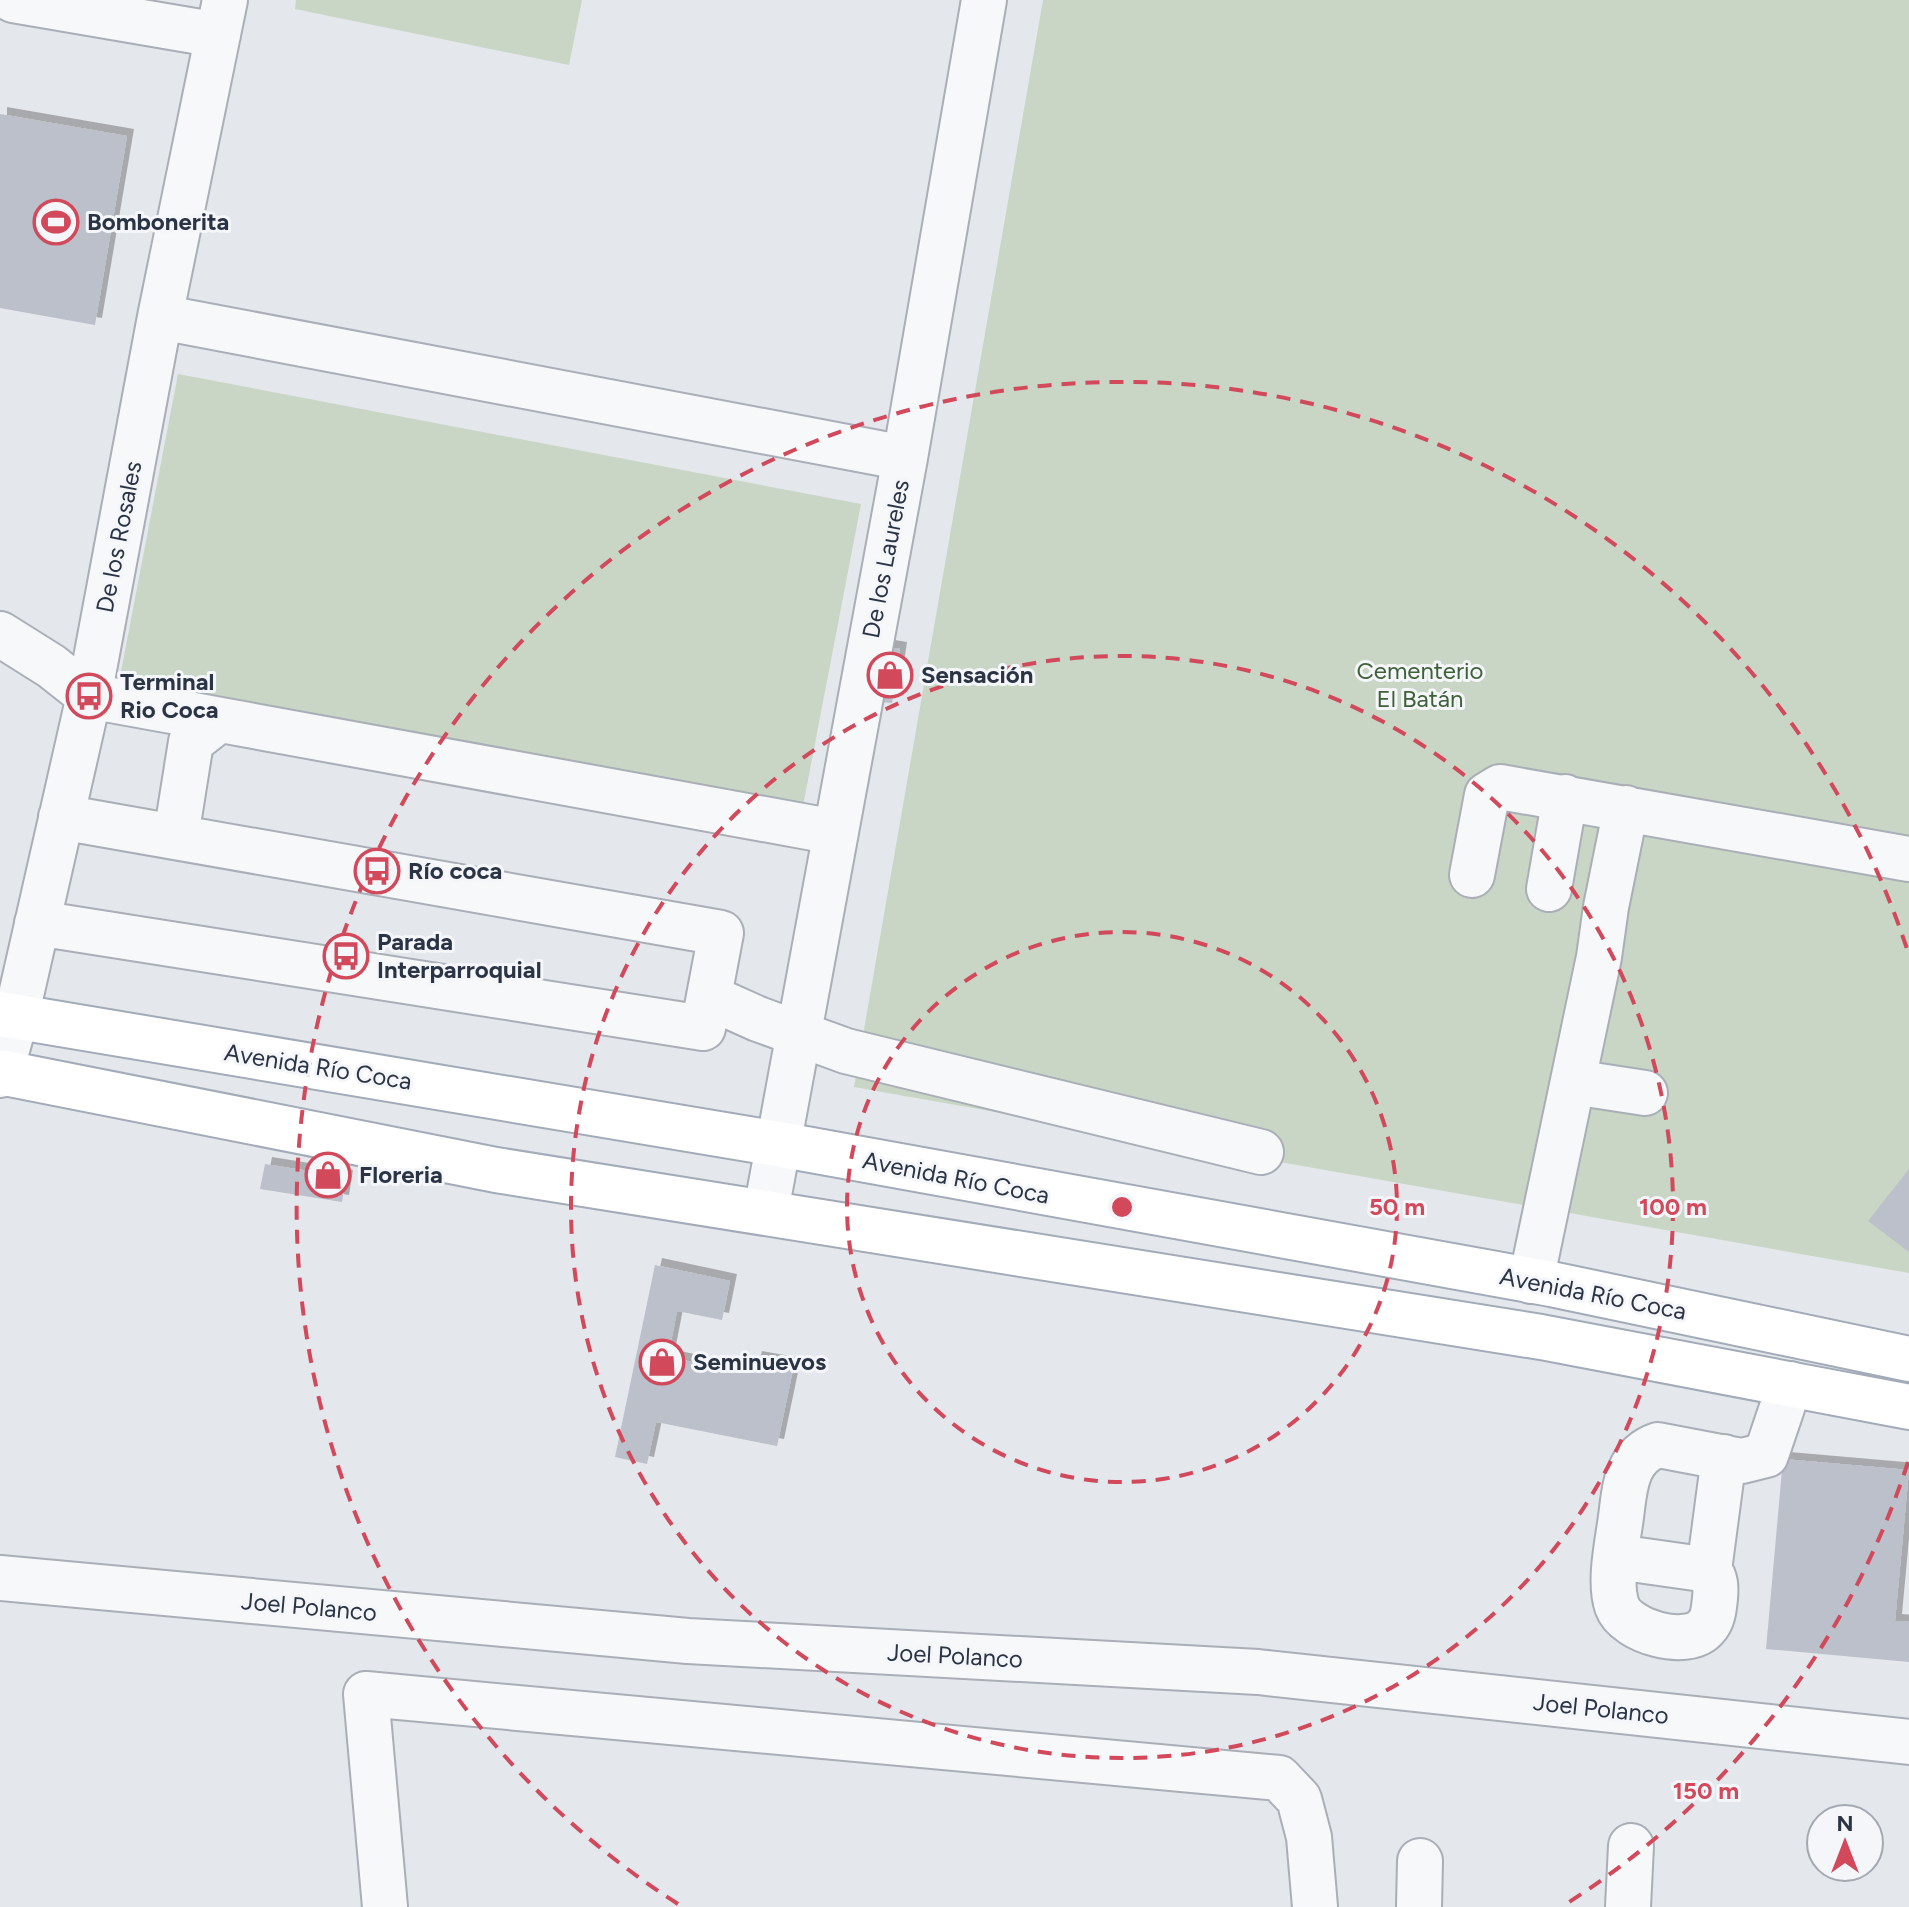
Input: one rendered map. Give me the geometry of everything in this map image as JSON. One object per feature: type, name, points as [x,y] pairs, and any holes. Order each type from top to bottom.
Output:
[{"type":"main road","name":"Avenida Río Coca","points":[[8,1016],[778,1144],[1541,1283],[1909,1359]]},
{"type":"main road","points":[[0,1073],[496,1170],[1541,1337],[1909,1407]]},
{"type":"main road","points":[[1541,1283],[1609,1272],[1909,1328]]},
{"type":"street","points":[[13,0],[222,18]]},
{"type":"street","name":"De los Laureles","points":[[766,1211],[905,458],[984,0]]},
{"type":"street","name":"De los Rosales","points":[[0,1073],[8,1016],[37,923],[89,696],[160,317],[222,18]]},
{"type":"street","points":[[160,317],[905,458]]},
{"type":"street","points":[[2,645],[89,696],[835,832]]},
{"type":"street","points":[[176,836],[191,742],[219,720]]},
{"type":"street","points":[[1472,875],[1487,795],[1500,787],[1909,859]]},
{"type":"street","points":[[1549,889],[1565,797]]},
{"type":"street","points":[[1541,1283],[1573,1082],[1626,808]]},
{"type":"street","points":[[37,923],[703,1028],[721,933],[61,817]]},
{"type":"street","points":[[709,997],[846,1051],[1261,1152]]},
{"type":"street","points":[[1573,1082],[1645,1093]]},
{"type":"street","points":[[1724,1457],[1709,1570],[1715,1578],[1716,1589],[1714,1608],[1706,1629],[1696,1635],[1681,1637],[1633,1626],[1618,1611],[1613,1585],[1625,1487],[1633,1462],[1645,1450],[1658,1445],[1724,1457],[1742,1461],[1766,1455],[1790,1384]]},
{"type":"street","points":[[1617,1557],[1709,1570]]},
{"type":"street","name":"Joel Polanco","points":[[0,1578],[688,1641],[1258,1672],[1909,1742]]},
{"type":"street","points":[[385,1907],[366,1694],[1279,1778],[1299,1799],[1309,1837],[1315,1907]]},
{"type":"street","points":[[1628,1907],[1631,1846]]},
{"type":"street","points":[[1419,1907],[1420,1861]]},
{"type":"green space","points":[[296,0],[582,0],[569,65],[295,9]]},
{"type":"green space","name":"Cementerio El Batán","points":[[1043,0],[1909,0],[1909,1273],[854,1087]]},
{"type":"green space","points":[[178,374],[861,504],[802,811],[119,682]]},
{"type":"building","name":"Bombonerita","points":[[0,114],[127,136],[95,325],[0,308]]},
{"type":"building","name":"Sensación","points":[[888,647],[900,649],[892,703],[879,702]]},
{"type":"building","points":[[265,1164],[346,1177],[342,1202],[260,1189]]},
{"type":"building","points":[[1909,1169],[1909,1252],[1868,1221]]},
{"type":"building","name":"Seminuevos","points":[[655,1265],[730,1281],[722,1320],[677,1311],[668,1357],[751,1374],[755,1358],[794,1365],[777,1446],[656,1422],[647,1464],[615,1457]]},
{"type":"building","points":[[1783,1459],[1909,1470],[1895,1621],[1909,1622],[1909,1662],[1766,1649]]},
{"type":"place","name":"Bombonerita","points":[[56,222]]},
{"type":"place","name":"Sensación","points":[[890,675]]},
{"type":"place","name":"Terminal Rio Coca","points":[[89,696]]},
{"type":"place","name":"Río coca","points":[[377,871]]},
{"type":"place","name":"Parada Interparroquial","points":[[346,956]]},
{"type":"place","name":"Floreria","points":[[328,1175]]},
{"type":"place","name":"Seminuevos","points":[[662,1362]]}]
